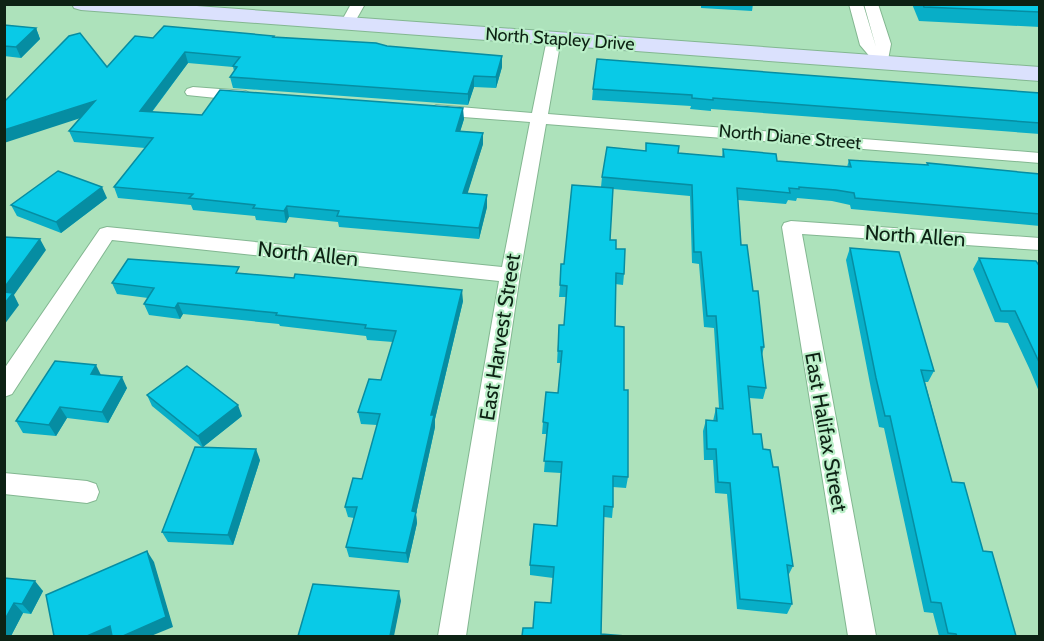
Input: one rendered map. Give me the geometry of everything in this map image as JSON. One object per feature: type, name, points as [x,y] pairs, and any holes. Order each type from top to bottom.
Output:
[{"type":"main road","name":"North Stapley Drive","points":[[81,4],[1040,74]]},
{"type":"street","points":[[347,24],[358,4]]},
{"type":"street","points":[[856,4],[867,45],[882,62]]},
{"type":"street","points":[[872,4],[884,44],[882,62]]},
{"type":"street","name":"East Harvest Street","points":[[452,636],[510,274],[554,39]]},
{"type":"street","points":[[193,92],[265,97]]},
{"type":"street","name":"North Diane Street","points":[[420,108],[1040,158]]},
{"type":"street","name":"North Allen","points":[[791,227],[1040,244]]},
{"type":"street","name":"East Halifax Street","points":[[791,227],[862,636]]},
{"type":"street","name":"North Allen","points":[[4,388],[107,233],[510,274]]},
{"type":"street","points":[[4,483],[87,492]]},
{"type":"building","points":[[923,4],[1040,4],[1040,12],[924,7]]},
{"type":"building","points":[[4,25],[36,28],[16,47],[4,46]]},
{"type":"building","points":[[164,26],[273,37],[376,43],[387,46],[502,56],[496,77],[474,76],[468,94],[230,77],[237,67],[233,66],[240,57],[185,52],[140,111],[202,115],[220,90],[463,108],[456,131],[483,133],[463,193],[487,195],[479,228],[337,216],[339,211],[287,206],[284,211],[253,208],[255,205],[189,198],[193,194],[114,187],[153,138],[69,131],[95,101],[4,130],[4,101],[69,36],[80,33],[107,67],[135,36],[153,38]]},
{"type":"building","points":[[597,59],[1040,93],[1040,123],[713,98],[713,100],[692,98],[692,95],[593,89]]},
{"type":"building","points":[[646,143],[679,146],[678,153],[724,157],[723,149],[776,154],[777,161],[851,167],[849,160],[928,165],[927,163],[1040,174],[1040,214],[855,198],[854,193],[836,190],[799,187],[799,189],[789,188],[790,193],[737,188],[741,245],[747,245],[753,291],[758,291],[764,347],[761,347],[766,388],[748,386],[753,434],[761,434],[763,449],[770,450],[773,467],[778,467],[793,566],[787,565],[792,604],[740,599],[730,483],[718,482],[716,449],[707,449],[706,420],[717,421],[716,408],[723,409],[716,316],[707,316],[701,252],[694,252],[692,185],[602,177],[607,147],[646,151]]},
{"type":"building","points":[[58,171],[102,187],[56,222],[11,205]]},
{"type":"building","points":[[572,185],[613,188],[610,240],[616,240],[616,249],[625,249],[624,274],[616,273],[615,326],[624,327],[624,390],[628,390],[628,477],[613,476],[613,507],[604,506],[601,634],[626,636],[522,636],[523,628],[533,628],[535,602],[551,603],[554,567],[530,565],[534,524],[557,526],[562,462],[544,461],[548,423],[543,422],[546,392],[558,393],[562,351],[558,351],[559,325],[564,325],[567,286],[560,285],[561,264],[564,264]]},
{"type":"building","points":[[4,237],[40,239],[4,288]]},
{"type":"building","points":[[850,248],[899,252],[934,371],[921,370],[952,482],[964,483],[983,551],[992,552],[1016,636],[957,636],[948,633],[941,603],[931,602],[890,416],[885,416],[876,378]]},
{"type":"building","points":[[979,258],[1036,261],[1040,267],[1040,364],[1015,311],[1001,311]]},
{"type":"building","points":[[128,259],[239,267],[236,273],[294,278],[295,274],[462,290],[431,415],[434,415],[412,511],[416,512],[406,553],[346,547],[357,507],[345,507],[353,478],[362,479],[380,414],[358,412],[369,379],[381,380],[396,331],[365,328],[366,325],[276,315],[277,313],[178,303],[175,308],[144,304],[154,288],[112,283]]},
{"type":"building","points":[[4,292],[13,293],[4,304]]},
{"type":"building","points":[[55,361],[96,365],[91,374],[122,377],[102,412],[60,407],[49,425],[16,421]]},
{"type":"building","points":[[187,366],[238,405],[198,436],[147,395]]},
{"type":"building","points":[[195,447],[256,449],[228,535],[162,532]]},
{"type":"building","points":[[147,551],[166,617],[123,636],[112,636],[110,626],[87,636],[54,636],[46,595]]},
{"type":"building","points":[[4,578],[35,581],[22,604],[14,603],[4,621]]},
{"type":"building","points":[[313,584],[399,591],[390,636],[298,636]]}]
